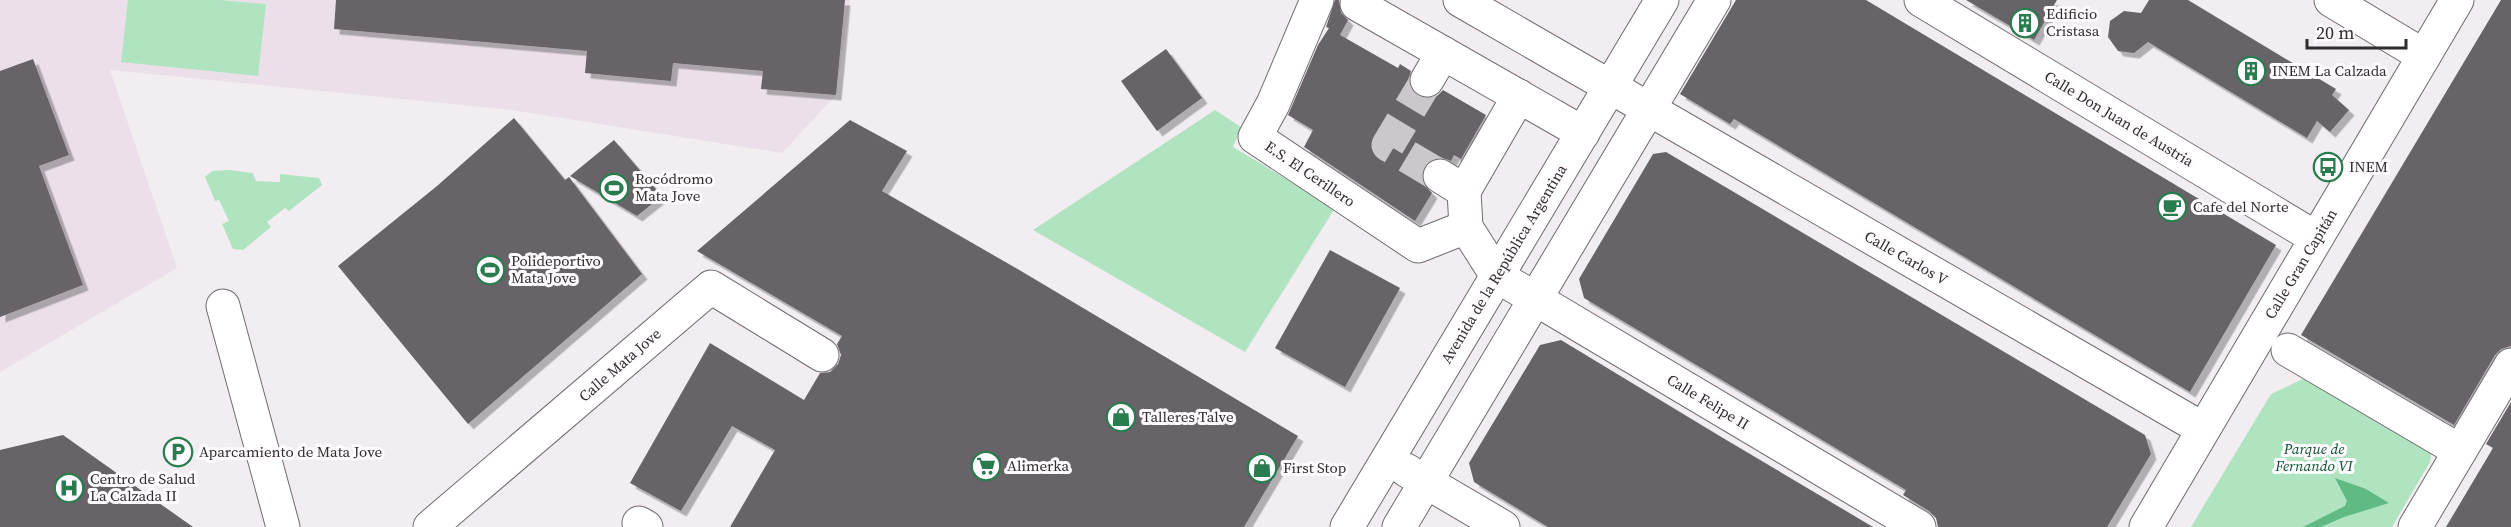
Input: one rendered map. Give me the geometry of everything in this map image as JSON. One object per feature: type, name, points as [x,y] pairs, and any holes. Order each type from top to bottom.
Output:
[{"type":"street","name":"E.S. El Cerillero","points":[[1317,0],[1274,104],[1255,137],[1418,246],[1466,227]]},
{"type":"street","name":"Calle Carlos V","points":[[1460,0],[2204,429]]},
{"type":"street","name":"Avenida de la República Argentina","points":[[1347,527],[1662,0]]},
{"type":"street","points":[[1399,527],[1714,0]]},
{"type":"street","name":"Calle Don Juan de Austria","points":[[1921,0],[2316,238]]},
{"type":"street","points":[[2331,0],[2424,56]]},
{"type":"street","name":"Calle Gran Capitán","points":[[2146,527],[2457,0]]},
{"type":"street","points":[[1357,4],[1435,67],[1519,96],[1583,133]]},
{"type":"street","points":[[1497,276],[1466,227],[1452,183],[1519,96]]},
{"type":"street","name":"Calle Felipe II","points":[[1497,276],[1919,527]]},
{"type":"street","name":"Calle Mata Jove","points":[[430,527],[711,287],[822,355]]},
{"type":"street","points":[[223,306],[283,527]]},
{"type":"street","points":[[2288,350],[2460,451]]},
{"type":"street","points":[[2415,527],[2511,365]]},
{"type":"street","points":[[1387,459],[1503,527]]},
{"type":"shaded area","points":[[0,0],[850,0],[836,95],[782,153],[512,110],[110,70],[177,268],[0,372]]},
{"type":"shaded area","points":[[2335,478],[2366,489],[2389,503],[2321,527],[2303,527],[2345,506],[2347,501]]},
{"type":"green space","points":[[128,0],[220,0],[266,4],[258,76],[121,62]]},
{"type":"green space","points":[[1215,110],[1241,127],[1233,147],[1335,208],[1245,352],[1033,230]]},
{"type":"green space","points":[[230,170],[253,173],[256,181],[280,182],[280,174],[319,178],[322,185],[289,211],[285,208],[267,222],[271,227],[243,250],[233,249],[222,224],[229,221],[219,200],[215,201],[205,177],[212,171]]},
{"type":"green space","name":"Parque de Fernando VI","points":[[2309,376],[2429,447],[2430,462],[2392,527],[2191,527],[2271,394]]},
{"type":"building","points":[[336,0],[845,0],[836,95],[761,89],[763,71],[673,63],[671,81],[585,73],[587,51],[334,29]]},
{"type":"building","points":[[1335,0],[1339,0],[1341,13],[1348,20],[1340,35],[1398,68],[1400,64],[1411,71],[1408,80],[1410,89],[1417,96],[1427,99],[1437,96],[1443,90],[1486,115],[1461,159],[1454,155],[1451,161],[1440,157],[1424,166],[1421,175],[1423,184],[1432,193],[1415,221],[1304,147],[1313,130],[1288,115],[1318,45],[1329,28],[1326,27]]},
{"type":"building","points":[[1736,0],[1866,0],[2276,245],[2190,392],[1734,119],[1730,124],[1680,94]]},
{"type":"building","name":"Edificio Cristasa","points":[[1966,0],[2057,0],[2034,40]]},
{"type":"building","name":"INEM La Calzada","points":[[2149,0],[2188,0],[2336,89],[2332,95],[2349,110],[2330,132],[2317,121],[2307,138],[2148,42],[2134,53],[2118,51],[2108,37],[2110,21],[2124,11],[2141,13]]},
{"type":"building","points":[[2501,0],[2511,0],[2511,346],[2501,349],[2495,355],[2454,425],[2301,335]]},
{"type":"building","points":[[1166,49],[1202,98],[1157,131],[1121,81]]},
{"type":"building","points":[[33,59],[69,155],[39,166],[83,285],[0,317],[0,71]]},
{"type":"building","name":"Polideportivo Mata Jove","points":[[514,118],[565,180],[569,177],[642,274],[468,424],[338,266],[437,186]]},
{"type":"building","points":[[850,120],[907,151],[882,191],[1298,436],[1244,527],[730,527],[775,450],[732,426],[681,511],[630,483],[710,343],[804,400],[820,373],[830,372],[838,364],[841,355],[837,344],[842,336],[697,251]]},
{"type":"building","name":"Rocódromo Mata Jove","points":[[614,140],[662,196],[637,216],[570,176]]},
{"type":"building","points":[[1666,152],[2145,435],[2151,454],[2107,527],[1938,527],[1936,518],[1929,511],[1903,495],[1906,490],[1584,298],[1579,279],[1653,154]]},
{"type":"building","points":[[1330,250],[1400,288],[1345,387],[1275,348]]},
{"type":"building","points":[[1561,340],[1873,527],[1548,527],[1474,482],[1469,463],[1540,345]]},
{"type":"building","points":[[2511,402],[2511,527],[2446,527],[2493,448],[2486,444]]},
{"type":"building","name":"Centro de Salud La Calzada II","points":[[63,435],[193,527],[0,527],[0,450]]},
{"type":"tunnel","points":[[1427,80],[1388,145],[1440,176]]},
{"type":"place","name":"Edificio Cristasa","points":[[2025,23]]},
{"type":"place","name":"INEM La Calzada","points":[[2251,71]]},
{"type":"place","name":"INEM","points":[[2328,167]]},
{"type":"place","name":"Rocódromo Mata Jove","points":[[614,188]]},
{"type":"place","name":"Cafe del Norte","points":[[2172,207]]},
{"type":"place","name":"Polideportivo Mata Jove","points":[[490,270]]},
{"type":"place","name":"Talleres Talve","points":[[1121,417]]},
{"type":"place","name":"Aparcamiento de Mata Jove","points":[[178,452]]},
{"type":"place","name":"Alimerka","points":[[986,466]]},
{"type":"place","name":"First Stop","points":[[1262,468]]},
{"type":"place","name":"Centro de Salud La Calzada II","points":[[69,488]]}]
